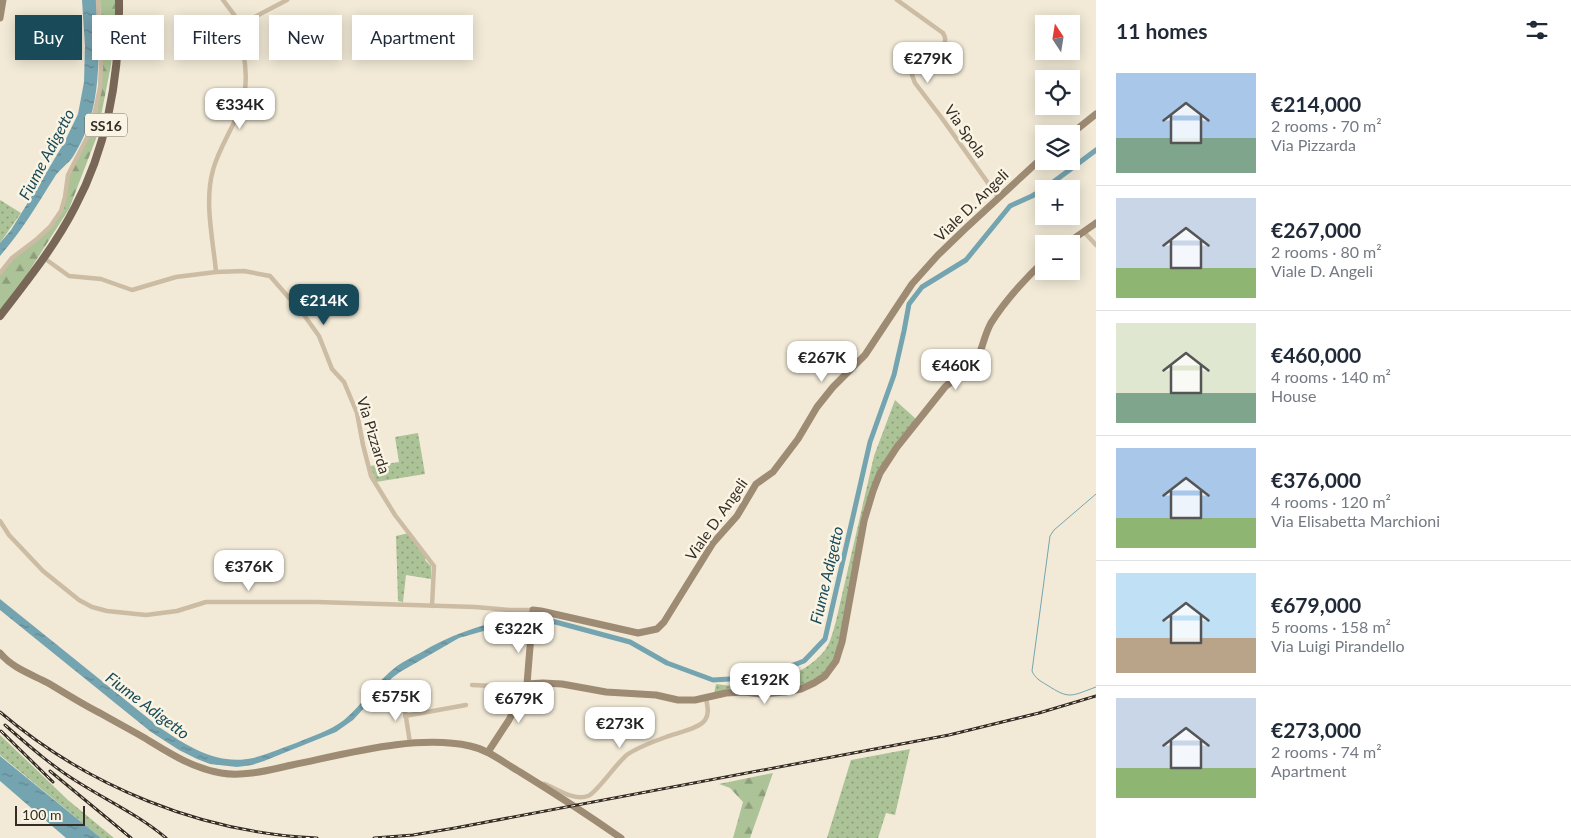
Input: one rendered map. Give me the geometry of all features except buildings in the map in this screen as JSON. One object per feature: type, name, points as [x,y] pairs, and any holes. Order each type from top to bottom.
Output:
[{"type":"main road","name":"SS16","points":[[0,316],[44,258],[76,205],[91,170],[104,130],[115,78],[119,39],[119,0]]},
{"type":"street","points":[[0,273],[12,258],[50,227],[61,211],[66,197],[68,175],[91,130],[97,108],[100,81],[98,0]]},
{"type":"street","points":[[223,0],[234,15]]},
{"type":"street","points":[[258,15],[287,0]]},
{"type":"street","name":"Via Spola","points":[[897,0],[945,36],[943,46],[915,67],[912,75],[915,83],[941,116],[998,198]]},
{"type":"street","points":[[0,18],[2,2]]},
{"type":"street","points":[[216,272],[209,190],[213,170],[240,110],[244,96],[246,78],[245,60]]},
{"type":"street","points":[[1080,127],[1096,114]]},
{"type":"street","name":"Viale D. Angeli","points":[[533,612],[541,610],[638,632],[656,629],[664,622],[713,543],[737,516],[756,484],[773,472],[798,439],[817,407],[833,387],[865,355],[912,284],[938,255],[1035,164]]},
{"type":"street","points":[[1080,235],[1096,223]]},
{"type":"street","points":[[1084,232],[1096,246]]},
{"type":"street","name":"Via Pizzarda","points":[[44,258],[69,276],[101,279],[132,290],[176,277],[216,272],[244,271],[270,276],[319,336],[332,369],[344,382],[358,413],[363,445],[372,476],[395,515],[434,566],[432,606]]},
{"type":"street","points":[[472,685],[517,688],[543,683],[562,684],[606,692],[656,695],[678,700],[695,700],[726,693],[744,692],[761,694],[785,692],[814,683],[825,676],[836,660],[842,642],[864,521],[880,473],[897,447],[945,386],[972,369],[991,323],[1010,298],[1035,271]]},
{"type":"street","points":[[0,521],[9,535],[43,571],[79,600],[107,612],[146,615],[177,611],[206,602],[317,602],[533,612],[526,687],[509,720],[488,752]]},
{"type":"street","points":[[0,653],[17,667],[194,766],[222,773],[247,773],[410,743],[433,742],[472,746],[488,752],[540,784],[621,838]]},
{"type":"street","points":[[403,698],[410,743]]},
{"type":"street","points":[[540,784],[545,784],[574,797],[588,796],[614,767],[629,754],[665,737],[690,729],[704,722],[708,713],[706,698]]},
{"type":"street","points":[[405,716],[466,705]]},
{"type":"green space","points":[[100,0],[115,0],[116,15],[101,14]]},
{"type":"green space","points":[[102,60],[112,60],[97,136],[69,209],[26,276],[0,310],[0,275],[13,259],[37,240],[61,213],[69,176],[92,131],[97,113]]},
{"type":"green space","points":[[0,200],[21,213],[0,243]]},
{"type":"green space","points":[[895,400],[916,419],[897,442],[872,496],[842,637],[833,664],[814,683],[783,690],[737,690],[714,694],[716,684],[760,684],[790,676],[815,660],[827,647],[836,621],[874,456]]},
{"type":"green space","points":[[418,433],[425,474],[376,482],[370,466],[399,462],[395,437]]},
{"type":"green space","points":[[409,533],[427,556],[425,560],[431,566],[431,579],[406,575],[403,602],[398,601],[396,536]]},
{"type":"green space","points":[[0,735],[68,800],[114,838],[101,838],[0,755]]},
{"type":"green space","points":[[910,749],[895,815],[886,813],[878,838],[827,838],[851,760]]},
{"type":"green space","points":[[773,773],[750,838],[733,838],[743,802],[730,788],[719,784]]},
{"type":"water","points":[[82,0],[96,0],[97,15],[92,15],[92,60],[98,60],[97,80],[90,119],[72,158],[56,175],[22,228],[0,256],[0,243],[11,230],[43,178],[64,143],[78,114],[84,82],[85,46]]},
{"type":"water","points":[[0,599],[159,727],[203,753],[215,757],[240,760],[270,753],[333,727],[351,714],[397,666],[446,639],[487,624],[531,616],[530,621],[512,623],[459,638],[400,672],[392,678],[353,720],[336,732],[264,761],[237,767],[210,764],[197,759],[151,732],[0,610]]},
{"type":"water","points":[[0,756],[101,838],[66,838],[0,781]]},
{"type":"waterway","name":"Fiume Adigetto","points":[[1056,180],[1096,150]]},
{"type":"waterway","name":"Fiume Adigetto","points":[[529,620],[548,620],[630,642],[667,663],[713,680],[762,677],[804,661],[825,639],[870,442],[894,375],[909,304],[922,287],[966,260],[1010,206],[1035,194]]},
{"type":"waterway","points":[[1096,494],[1054,530],[1050,536],[1032,671],[1040,681],[1066,695],[1076,694],[1096,687]]},
{"type":"railway","points":[[374,838],[413,835],[455,828],[949,735],[1039,713],[1096,696]]},
{"type":"railway","points":[[0,712],[34,739],[70,763],[109,784],[148,801],[189,816],[231,827],[317,838]]},
{"type":"railway","points":[[5,725],[61,771],[135,816],[166,838]]},
{"type":"railway","points":[[1,731],[53,782]]},
{"type":"railway","points":[[50,771],[131,838]]}]
